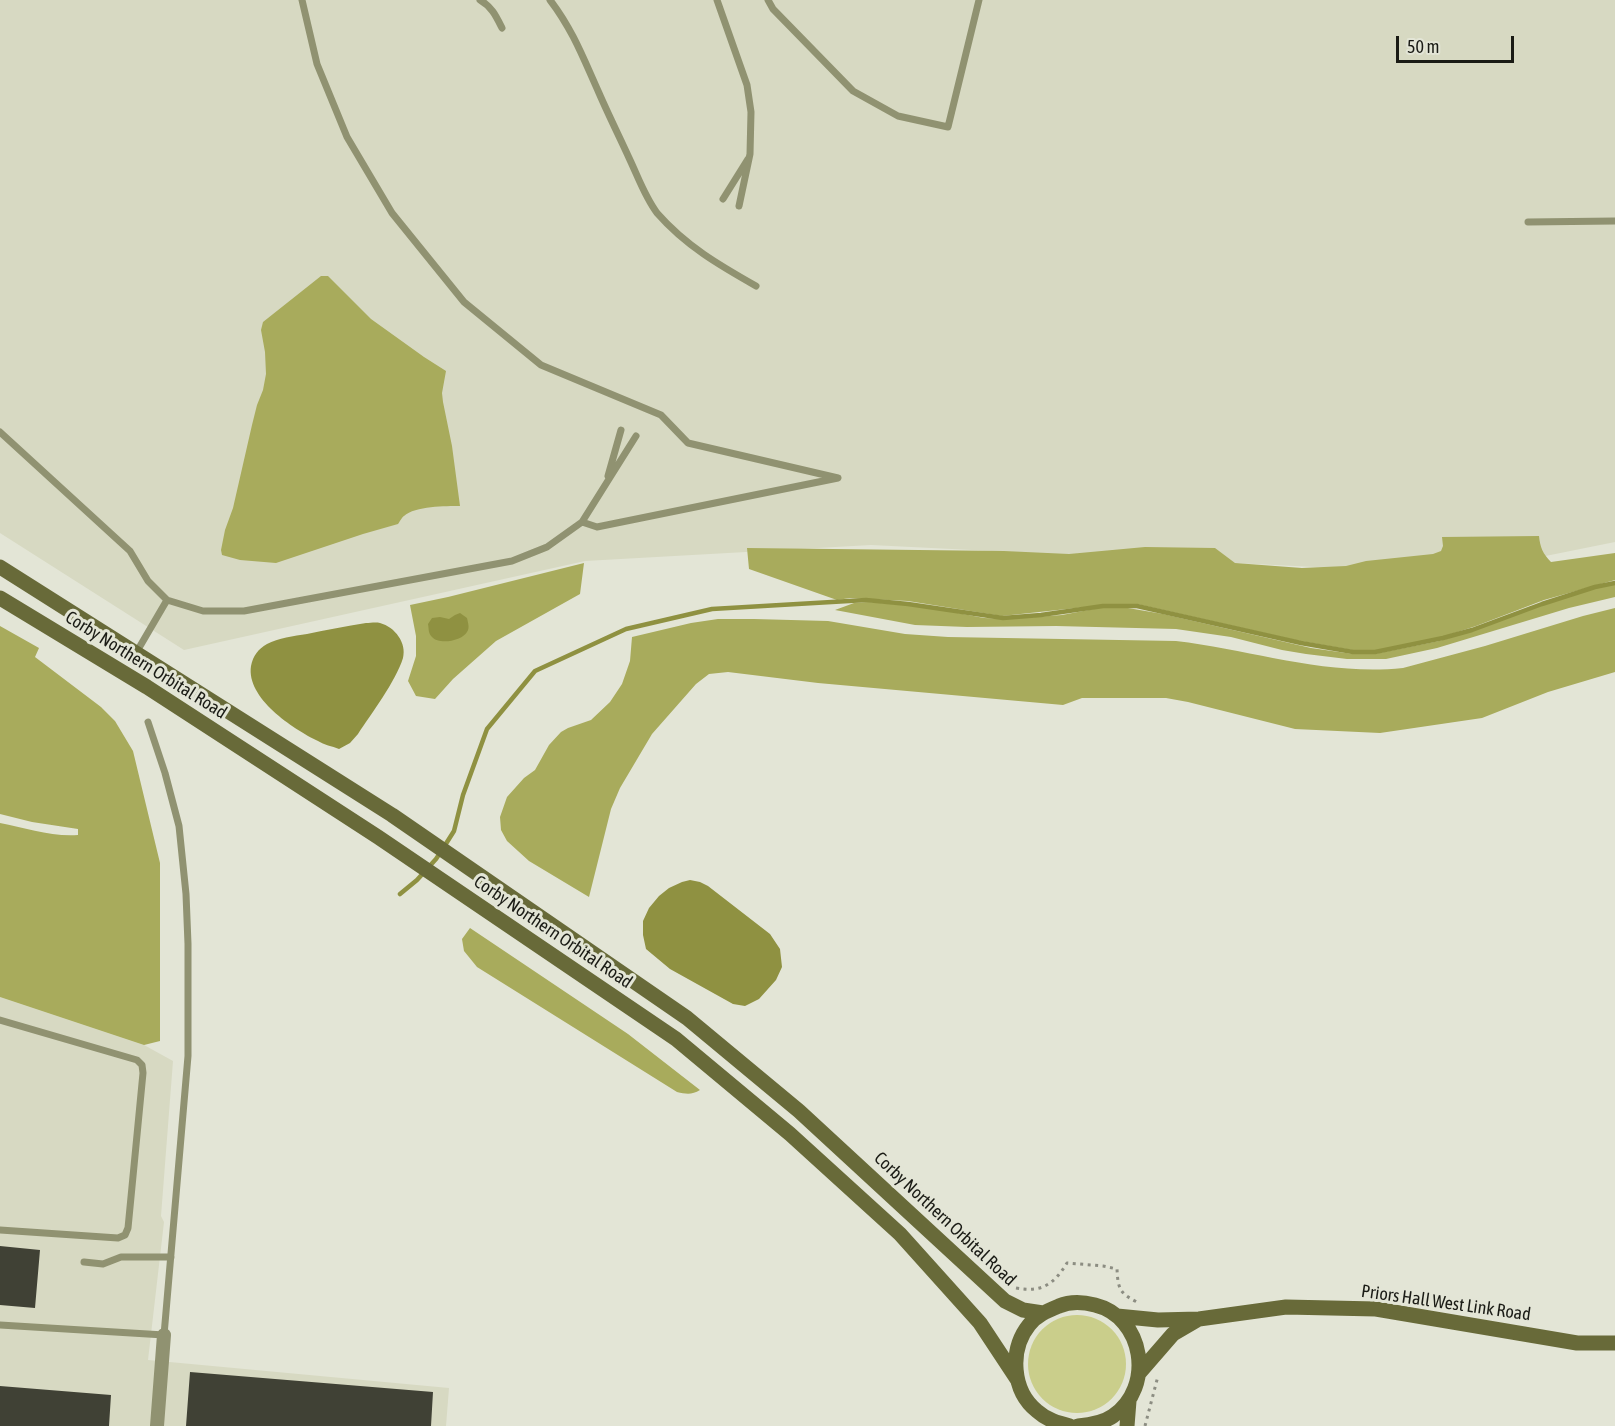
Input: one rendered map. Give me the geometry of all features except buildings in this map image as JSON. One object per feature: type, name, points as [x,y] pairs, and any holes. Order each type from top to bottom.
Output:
[{"type":"street","name":"Corby Northern Orbital Road","points":[[0,567],[392,815],[687,1018],[799,1111],[1005,1301],[1023,1310],[1042,1312]]},
{"type":"street","name":"Corby Northern Orbital Road","points":[[0,598],[147,687],[378,837],[676,1039],[790,1134],[900,1234],[980,1323],[1017,1379],[1024,1396],[1036,1411],[1053,1422],[1070,1426]]},
{"type":"street","points":[[1017,1379],[1015,1360],[1019,1342],[1029,1325],[1042,1312],[1067,1303],[1085,1302],[1102,1307],[1117,1316],[1137,1343],[1140,1372],[1129,1401],[1127,1426]]},
{"type":"street","name":"Priors Hall West Link Road","points":[[1117,1316],[1158,1320],[1199,1319],[1286,1307],[1376,1309],[1576,1343],[1615,1343]]},
{"type":"street","name":"Priors Hall West Link Road","points":[[1140,1372],[1173,1334],[1199,1319]]},
{"type":"street","points":[[157,1426],[164,1335]]},
{"type":"street","points":[[1078,1426],[1094,1425],[1113,1416],[1129,1401]]},
{"type":"lane","points":[[302,0],[317,64],[347,137],[392,213],[464,302],[542,365],[661,415],[688,443],[838,478],[597,527],[582,522]]},
{"type":"lane","points":[[480,0],[488,4],[502,28]]},
{"type":"lane","points":[[550,0],[578,44],[643,189],[656,211],[691,246],[756,286]]},
{"type":"lane","points":[[717,0],[747,85],[751,112],[750,154],[739,206]]},
{"type":"lane","points":[[768,0],[773,9],[853,91],[898,116],[948,127],[979,0]]},
{"type":"lane","points":[[723,199],[750,154]]},
{"type":"lane","points":[[1528,222],[1615,221]]},
{"type":"lane","points":[[605,484],[621,430]]},
{"type":"lane","points":[[0,432],[130,551],[148,581],[167,600],[203,610],[244,611],[512,561],[547,547],[582,522],[636,436]]},
{"type":"lane","points":[[136,653],[167,600]]},
{"type":"lane","points":[[0,1325],[164,1335],[188,1056],[186,894],[179,826],[148,722]]},
{"type":"lane","points":[[0,1020],[137,1060],[142,1065],[143,1073],[128,1228],[125,1235],[118,1238],[0,1230]]},
{"type":"lane","points":[[84,1262],[103,1264],[121,1257],[171,1257]]},
{"type":"path","points":[[1145,1426],[1159,1373]]},
{"type":"shaded area","points":[[0,0],[1615,0],[1615,542],[1456,574],[871,545],[585,561],[184,650],[0,533]]},
{"type":"shaded area","points":[[460,613],[467,618],[469,627],[464,635],[456,640],[440,641],[431,635],[428,624],[432,618],[449,619]]},
{"type":"shaded area","points":[[366,623],[380,623],[390,628],[399,636],[404,652],[400,667],[389,687],[350,743],[339,749],[323,744],[296,729],[263,701],[251,678],[251,666],[255,656],[264,646],[286,637]]},
{"type":"shaded area","points":[[690,880],[708,886],[770,934],[780,949],[782,967],[776,980],[759,999],[745,1006],[733,1004],[670,969],[646,949],[643,921],[649,908],[669,888]]},
{"type":"shaded area","points":[[0,997],[144,1045],[173,1061],[161,1216],[164,1222],[148,1360],[449,1388],[446,1426],[0,1426]]},
{"type":"green space","points":[[321,276],[328,276],[371,319],[446,371],[442,393],[460,506],[415,510],[403,517],[398,524],[276,563],[240,560],[222,555],[225,530],[233,508],[266,374],[261,330],[263,322]]},
{"type":"green space","points":[[1539,536],[1542,550],[1551,562],[1615,553],[1615,580],[1544,600],[1442,637],[1373,651],[1352,650],[1295,640],[1137,604],[1104,605],[1002,616],[908,601],[850,598],[837,600],[749,569],[747,548],[1069,554],[1145,547],[1215,548],[1235,563],[1302,568],[1346,566],[1366,561],[1433,554],[1441,551],[1442,537]]},
{"type":"green space","points":[[584,563],[580,594],[496,641],[453,679],[435,699],[416,696],[408,681],[416,656],[416,636],[410,605]]},
{"type":"green space","points":[[1615,584],[1615,597],[1569,608],[1437,648],[1386,659],[1347,659],[1306,654],[1231,637],[1176,629],[915,625],[835,610],[854,603],[869,602],[926,607],[984,618],[1008,619],[1122,607],[1163,614],[1311,648],[1353,654],[1374,654],[1439,641],[1473,631],[1536,607]]},
{"type":"green space","points":[[1615,608],[1615,672],[1548,692],[1482,718],[1380,733],[1295,729],[1166,698],[1082,698],[1063,705],[818,683],[728,672],[709,674],[696,684],[652,734],[620,788],[611,809],[589,897],[529,861],[507,841],[501,830],[500,817],[507,797],[524,778],[535,770],[549,745],[561,732],[591,720],[610,702],[622,684],[630,661],[632,637],[691,623],[718,619],[828,621],[905,634],[948,637],[1176,641],[1289,661],[1374,670],[1403,668]]},
{"type":"green space","points":[[0,626],[39,648],[35,657],[101,707],[115,721],[133,751],[160,863],[160,1041],[144,1045],[0,997],[0,823],[58,835],[78,835],[78,829],[32,822],[0,814]]},
{"type":"green space","points":[[470,928],[628,1034],[700,1090],[689,1094],[677,1092],[477,967],[464,951],[462,939]]},
{"type":"green space","points":[[1077,1315],[1096,1318],[1112,1329],[1123,1345],[1126,1364],[1123,1383],[1112,1399],[1096,1410],[1077,1413],[1058,1410],[1042,1399],[1031,1383],[1028,1364],[1031,1345],[1042,1329],[1058,1318]]},
{"type":"waterway","points":[[400,894],[417,880],[436,859],[454,831],[463,795],[487,729],[535,671],[626,629],[712,609],[866,600],[1003,618],[1103,606],[1137,606],[1301,643],[1353,652],[1375,652],[1472,630],[1542,604],[1615,583]]}]
